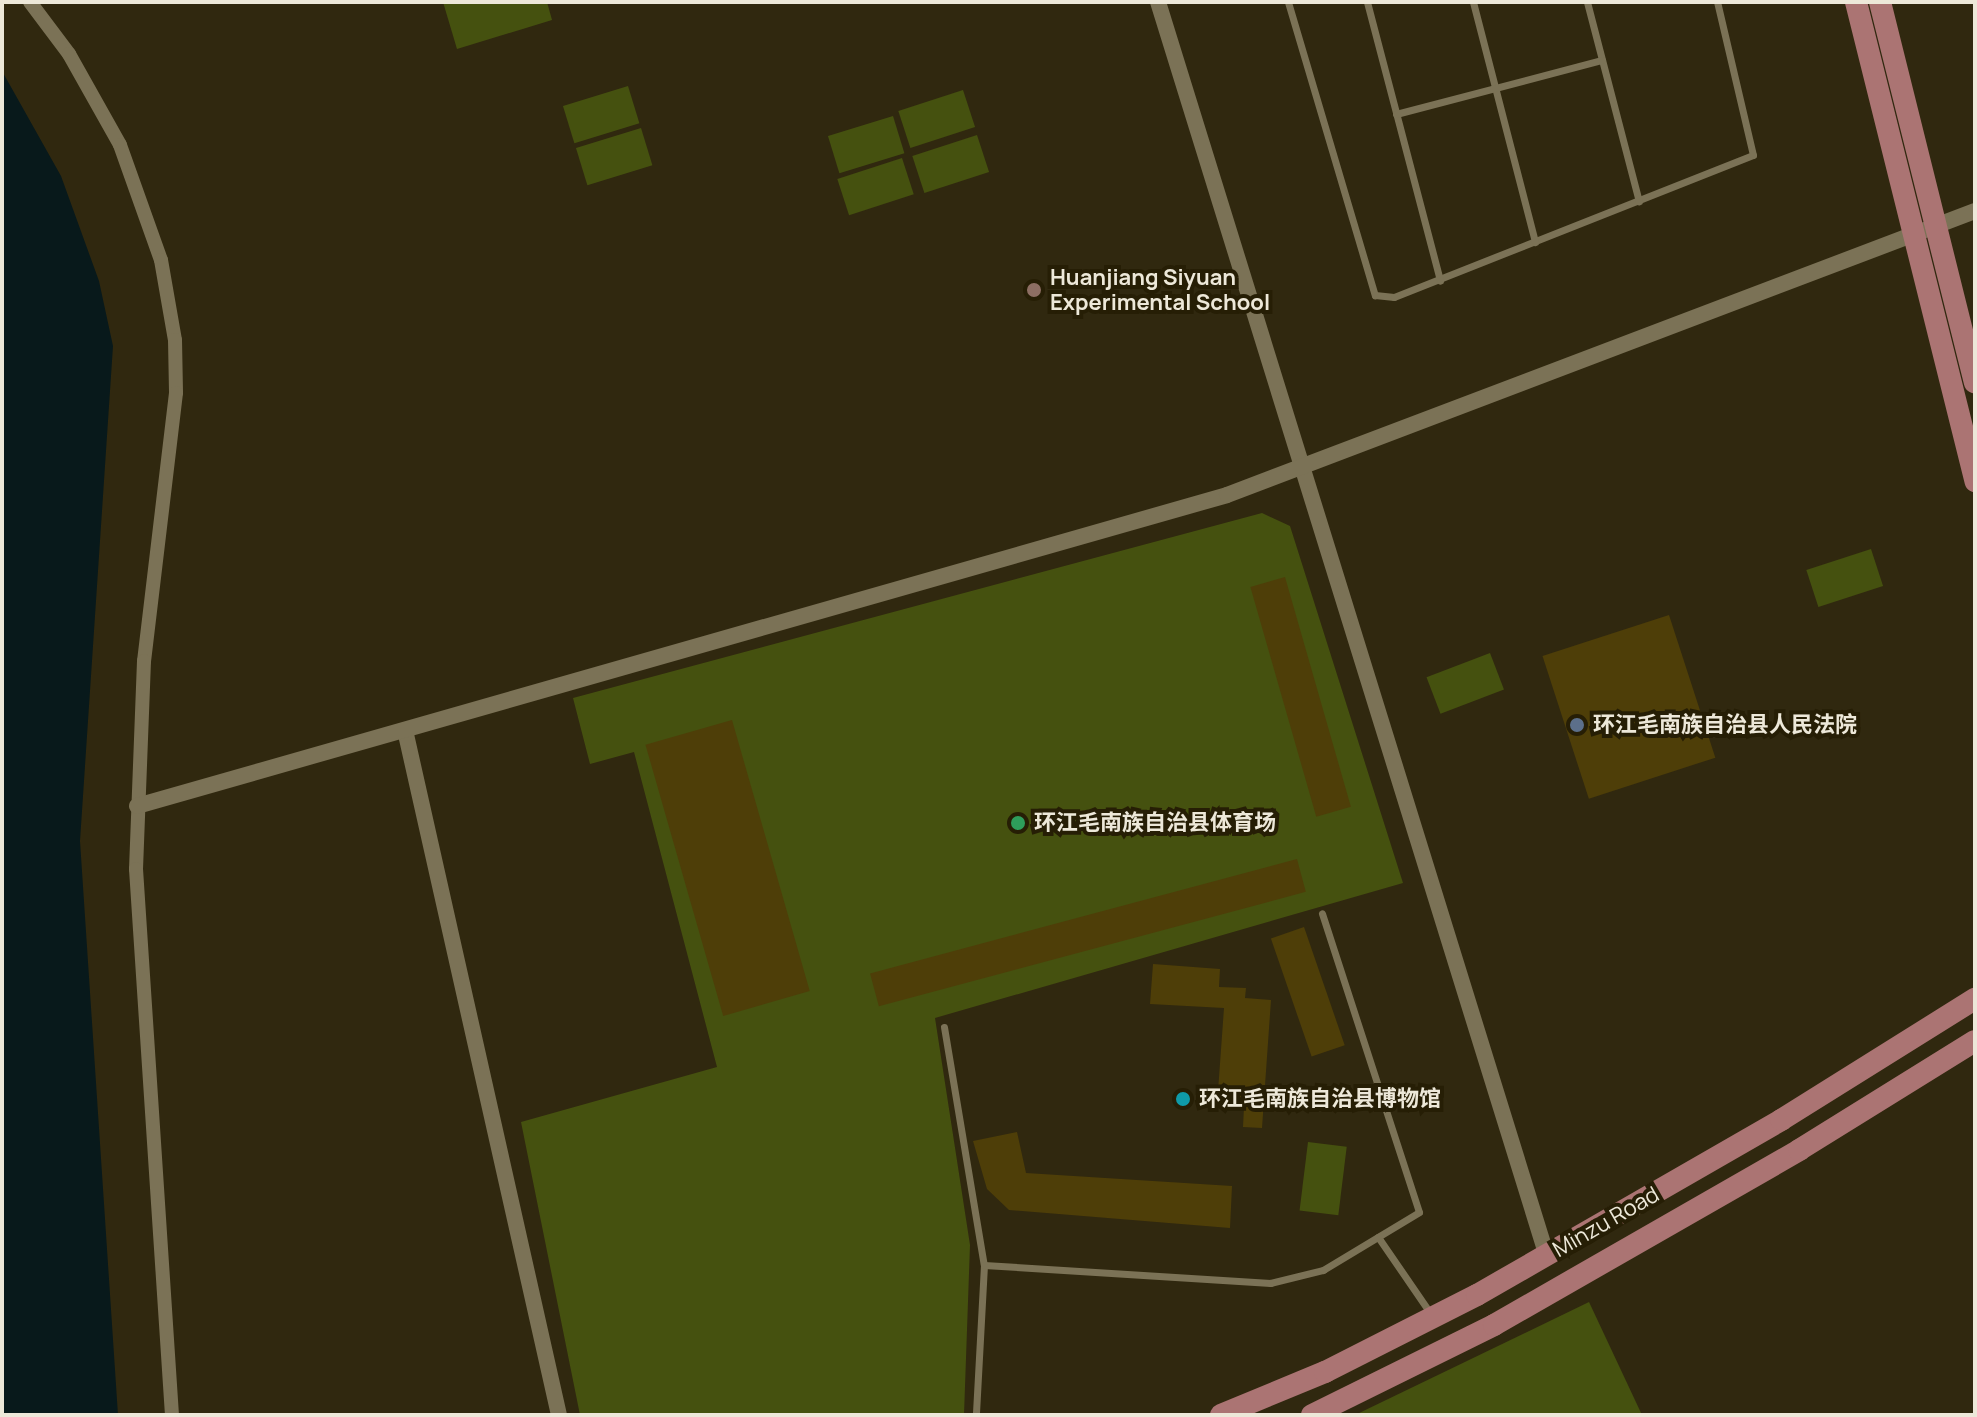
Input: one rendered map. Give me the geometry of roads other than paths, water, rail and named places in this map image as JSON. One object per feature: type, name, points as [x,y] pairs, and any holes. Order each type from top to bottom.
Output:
[{"type":"main road","points":[[1856,2],[1975,481]]},
{"type":"main road","points":[[1880,2],[1975,382]]},
{"type":"main road","name":"Minzu Road","points":[[1221,1415],[1434,1319],[1547,1256],[1975,999]]},
{"type":"main road","name":"Minzu Road","points":[[1312,1415],[1505,1319],[1975,1041]]},
{"type":"street","points":[[30,2],[76,64],[120,145],[153,233],[172,313],[176,393],[146,646],[137,806],[140,986],[172,1415]]},
{"type":"street","points":[[1158,2],[1547,1256]]},
{"type":"street","points":[[137,806],[1157,517],[1302,469],[1975,211]]},
{"type":"street","points":[[405,730],[559,1415]]},
{"type":"lane","points":[[1288,2],[1375,295],[1400,297],[1753,155],[1717,2]]},
{"type":"lane","points":[[1367,2],[1440,281]]},
{"type":"lane","points":[[1473,2],[1535,242]]},
{"type":"lane","points":[[1587,2],[1639,201]]},
{"type":"lane","points":[[1396,114],[1602,60]]},
{"type":"lane","points":[[984,1265],[1250,1285],[1323,1270],[1419,1212],[1322,913]]},
{"type":"lane","points":[[944,1027],[984,1265],[976,1415]]},
{"type":"lane","points":[[1378,1237],[1434,1319]]},
{"type":"place","name":"Huanjiang Siyuan Experimental School","points":[[1034,290]]},
{"type":"place","name":"环江毛南族自治县人民法院","points":[[1577,725]]},
{"type":"place","name":"环江毛南族自治县体育场","points":[[1018,823]]},
{"type":"place","name":"环江毛南族自治县博物馆","points":[[1183,1099]]}]
